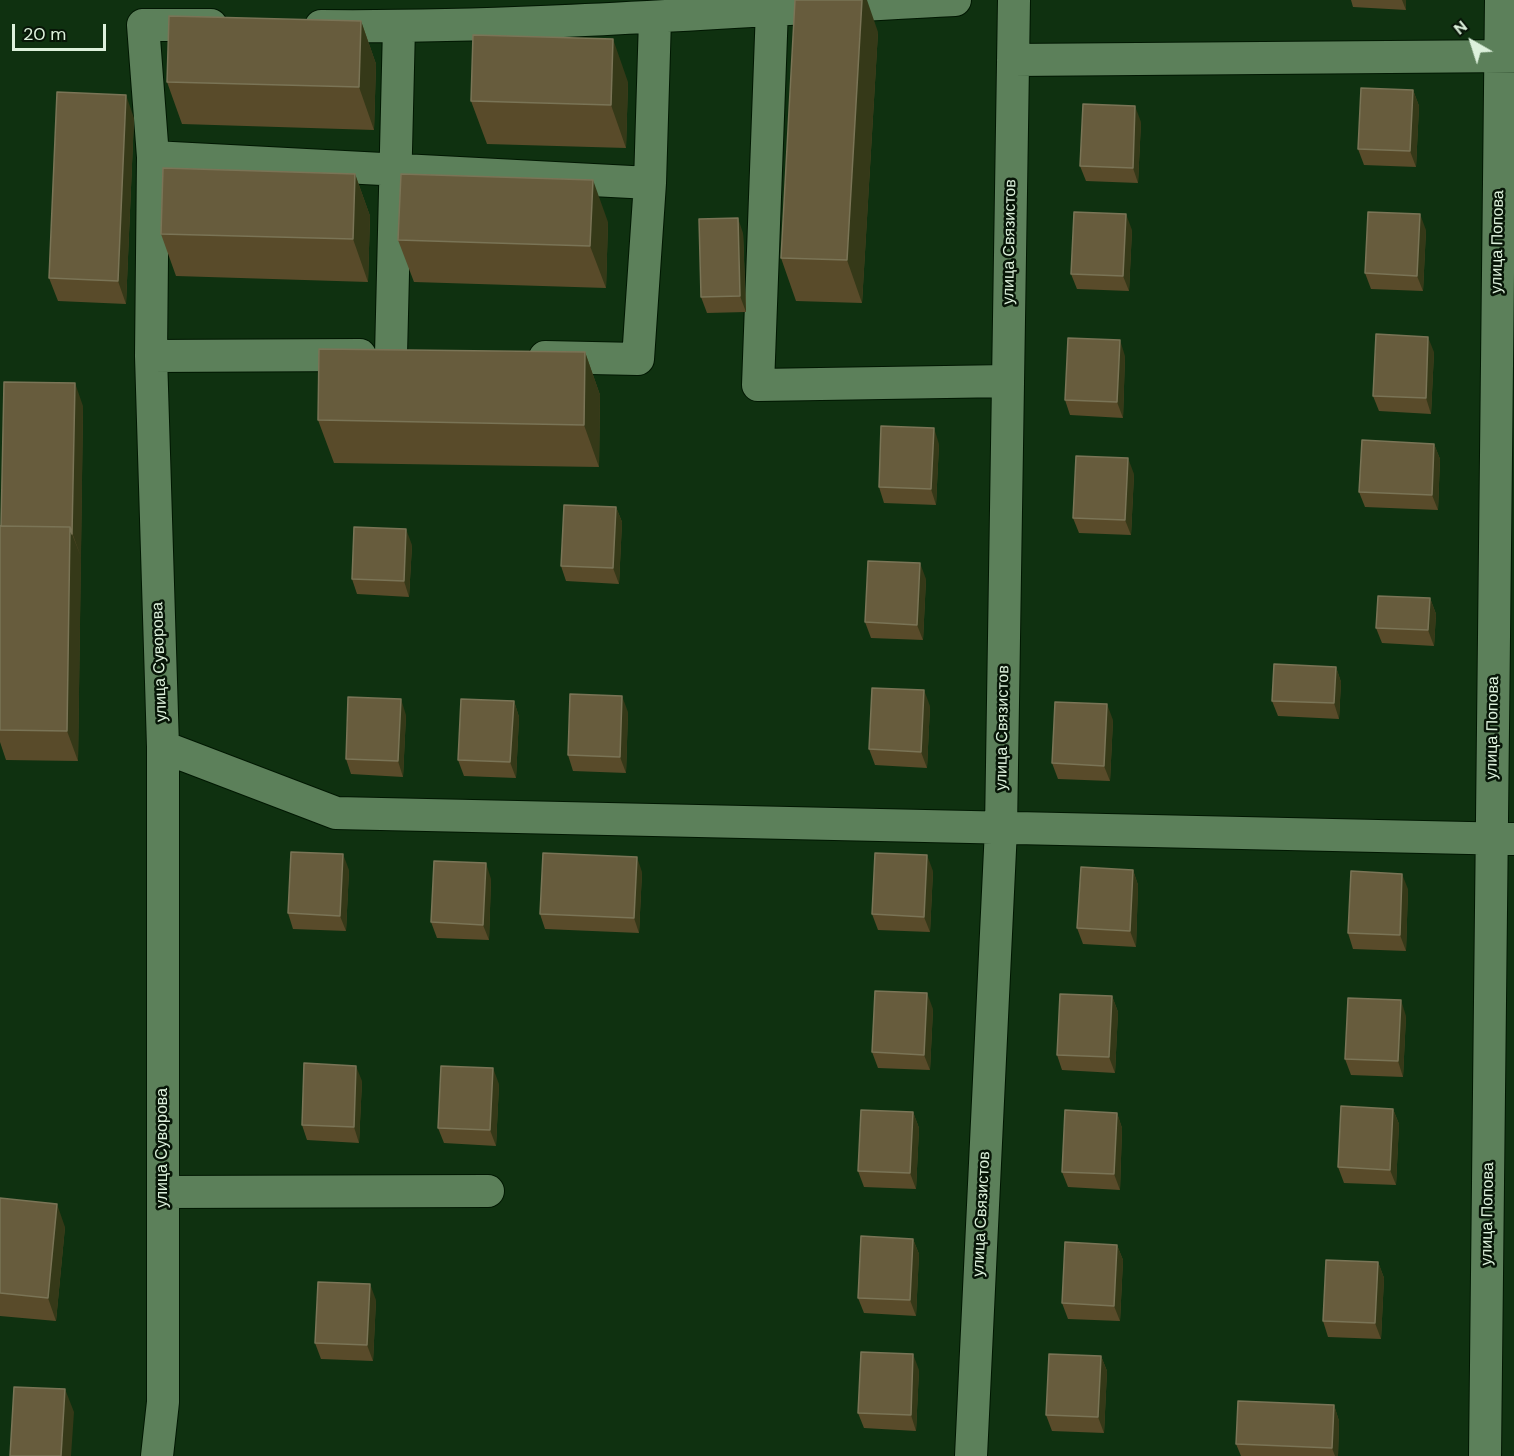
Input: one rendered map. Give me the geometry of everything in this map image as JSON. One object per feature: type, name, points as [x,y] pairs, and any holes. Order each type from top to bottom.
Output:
[{"type":"street","points":[[295,26],[399,27],[656,19],[772,9],[955,0]]},
{"type":"street","name":"улица Связистов","points":[[971,1456],[1001,829],[1014,0]]},
{"type":"street","name":"улица Попова","points":[[1485,1456],[1503,840],[1507,56],[1501,0]]},
{"type":"street","points":[[772,9],[758,385],[1008,381]]},
{"type":"street","points":[[144,12],[237,26]]},
{"type":"street","name":"улица Суворова","points":[[144,12],[153,157],[151,356],[162,747],[163,1402],[158,1456]]},
{"type":"street","points":[[520,357],[638,359],[650,183],[656,19]]},
{"type":"street","points":[[151,356],[403,355],[394,170],[399,27]]},
{"type":"street","points":[[1013,60],[1507,56]]},
{"type":"street","points":[[153,157],[650,183]]},
{"type":"street","points":[[162,747],[336,813],[1503,840]]},
{"type":"street","points":[[163,1192],[488,1191]]},
{"type":"building","points":[[795,0],[862,0],[847,260],[781,258]]},
{"type":"building","points":[[169,16],[361,21],[359,87],[167,82]]},
{"type":"building","points":[[473,35],[613,39],[611,105],[471,101]]},
{"type":"building","points":[[1361,88],[1413,90],[1410,151],[1358,149]]},
{"type":"building","points":[[57,92],[126,95],[118,281],[49,278]]},
{"type":"building","points":[[1083,104],[1135,106],[1133,168],[1080,166]]},
{"type":"building","points":[[163,168],[355,174],[353,239],[161,234]]},
{"type":"building","points":[[401,174],[593,180],[590,246],[398,240]]},
{"type":"building","points":[[1074,212],[1126,214],[1123,276],[1071,274]]},
{"type":"building","points":[[1368,212],[1420,214],[1417,276],[1365,273]]},
{"type":"building","points":[[738,218],[740,296],[701,297],[699,219]]},
{"type":"building","points":[[1376,334],[1428,337],[1426,398],[1373,396]]},
{"type":"building","points":[[1068,338],[1120,340],[1117,402],[1065,400]]},
{"type":"building","points":[[319,349],[585,352],[584,425],[318,420]]},
{"type":"building","points":[[4,382],[75,383],[72,534],[70,527],[1,526]]},
{"type":"building","points":[[881,426],[934,428],[931,489],[879,487]]},
{"type":"building","points":[[1362,440],[1434,444],[1432,495],[1359,492]]},
{"type":"building","points":[[1076,456],[1128,458],[1125,520],[1073,518]]},
{"type":"building","points":[[564,505],[616,507],[613,568],[561,566]]},
{"type":"building","points":[[0,526],[70,527],[67,731],[0,730]]},
{"type":"building","points":[[354,527],[406,529],[404,581],[352,579]]},
{"type":"building","points":[[868,561],[920,563],[917,625],[865,622]]},
{"type":"building","points":[[1378,596],[1430,598],[1428,630],[1376,628]]},
{"type":"building","points":[[1274,664],[1336,667],[1334,703],[1272,701]]},
{"type":"building","points":[[872,688],[924,690],[921,752],[869,749]]},
{"type":"building","points":[[570,694],[622,696],[620,757],[568,755]]},
{"type":"building","points":[[348,697],[401,699],[398,761],[346,759]]},
{"type":"building","points":[[461,699],[514,701],[510,762],[458,760]]},
{"type":"building","points":[[1055,702],[1107,704],[1104,766],[1052,763]]},
{"type":"building","points":[[291,852],[343,854],[340,916],[288,913]]},
{"type":"building","points":[[543,853],[637,857],[634,918],[540,914]]},
{"type":"building","points":[[875,853],[927,855],[924,917],[872,914]]},
{"type":"building","points":[[434,861],[486,863],[483,925],[431,922]]},
{"type":"building","points":[[1081,867],[1133,870],[1130,931],[1077,928]]},
{"type":"building","points":[[1351,871],[1402,874],[1400,935],[1348,933]]},
{"type":"building","points":[[875,991],[927,993],[924,1055],[872,1052]]},
{"type":"building","points":[[1060,994],[1112,996],[1109,1057],[1057,1055]]},
{"type":"building","points":[[1348,998],[1401,1000],[1398,1061],[1345,1059]]},
{"type":"building","points":[[304,1063],[356,1066],[354,1127],[302,1125]]},
{"type":"building","points":[[441,1066],[493,1068],[490,1130],[438,1128]]},
{"type":"building","points":[[1341,1106],[1393,1109],[1390,1170],[1338,1167]]},
{"type":"building","points":[[861,1110],[913,1112],[910,1173],[858,1171]]},
{"type":"building","points":[[1065,1110],[1117,1113],[1114,1174],[1062,1172]]},
{"type":"building","points":[[0,1198],[57,1204],[48,1298],[0,1293]]},
{"type":"building","points":[[861,1236],[913,1239],[910,1300],[858,1298]]},
{"type":"building","points":[[1065,1242],[1117,1245],[1114,1306],[1062,1303]]},
{"type":"building","points":[[1326,1260],[1378,1262],[1375,1323],[1323,1321]]},
{"type":"building","points":[[318,1282],[370,1284],[367,1345],[315,1343]]},
{"type":"building","points":[[861,1352],[913,1354],[911,1415],[858,1413]]},
{"type":"building","points":[[1049,1354],[1101,1356],[1098,1417],[1046,1415]]},
{"type":"building","points":[[14,1387],[65,1389],[61,1456],[10,1456]]},
{"type":"building","points":[[1238,1401],[1334,1405],[1332,1448],[1236,1444]]}]
